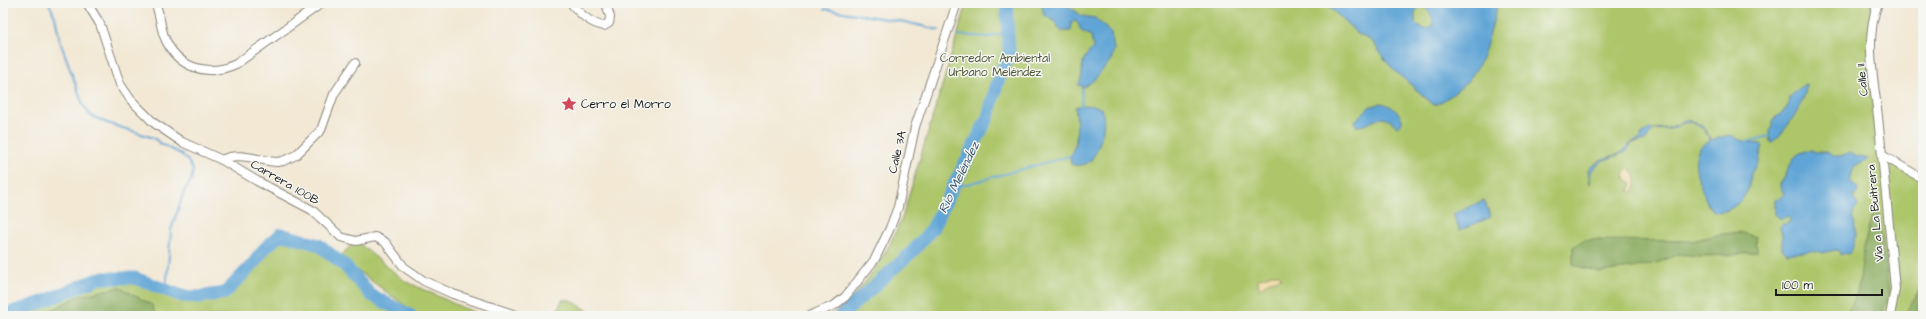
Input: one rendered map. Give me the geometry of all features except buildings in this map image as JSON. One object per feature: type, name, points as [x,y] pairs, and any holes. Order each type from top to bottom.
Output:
[{"type":"street","name":"Carrera 100B","points":[[86,3],[100,24],[117,77],[131,100],[154,123],[165,131],[190,146],[222,160],[257,181],[312,210],[341,237],[356,241],[374,237],[385,242],[404,267],[424,281],[453,294],[519,316]]},
{"type":"street","points":[[155,3],[167,42],[178,58],[183,62],[203,70],[218,70],[243,59],[322,3]]},
{"type":"street","points":[[571,3],[579,12],[598,25],[604,26],[609,23],[610,17],[606,3]]},
{"type":"street","name":"Calle 3A","points":[[809,316],[835,305],[845,297],[875,258],[895,214],[915,128],[957,3]]},
{"type":"street","name":"Calle 11","points":[[1878,3],[1874,17],[1872,36],[1872,70],[1882,154]]},
{"type":"street","points":[[222,160],[228,157],[236,156],[277,162],[296,155],[321,130],[334,94],[355,63]]},
{"type":"street","points":[[1882,154],[1923,179]]},
{"type":"street","name":"Vía a La Buitrera","points":[[1882,154],[1895,289],[1890,316]]},
{"type":"green space","name":"Corredor Ambiental Urbano Meléndez","points":[[967,3],[1878,3],[1872,36],[1882,154],[1923,179],[1923,316],[830,316],[864,284],[889,246],[896,232],[902,218]]},
{"type":"green space","points":[[1877,198],[1889,295],[1881,316],[1841,316],[1849,309],[1858,290],[1868,228]]},
{"type":"green space","points":[[1739,232],[1756,237],[1757,252],[1734,255],[1698,256],[1679,254],[1657,263],[1600,272],[1573,265],[1573,247],[1585,240],[1693,241],[1716,235]]},
{"type":"green space","points":[[281,234],[319,245],[345,266],[371,295],[411,316],[3,316],[40,303],[100,278],[135,278],[182,296],[199,297],[225,293],[253,264],[265,248]]},
{"type":"green space","points":[[356,241],[405,281],[459,306],[485,316],[419,316],[339,257]]},
{"type":"green space","points":[[1923,282],[1923,316],[1905,316]]},
{"type":"green space","points":[[119,287],[152,305],[156,316],[41,316],[76,297]]},
{"type":"green space","points":[[562,300],[571,300],[596,316],[561,316],[556,314]]},
{"type":"sand","points":[[1627,169],[1634,172],[1635,175],[1636,187],[1632,193],[1629,191],[1632,183],[1626,180],[1624,175]]},
{"type":"sand","points":[[1272,274],[1278,274],[1281,276],[1280,279],[1270,281],[1259,289],[1258,279]]},
{"type":"water","points":[[1041,3],[1065,3],[1082,16],[1095,18],[1111,33],[1114,49],[1111,60],[1094,80],[1082,88],[1082,86],[1078,85],[1082,76],[1084,59],[1093,48],[1091,36],[1081,31],[1078,23],[1075,21],[1072,22],[1071,31],[1061,31],[1054,21],[1044,15]]},
{"type":"water","points":[[1325,3],[1498,3],[1487,42],[1478,66],[1462,87],[1445,100],[1434,105],[1395,71],[1372,41],[1358,34]],"holes":[[[1420,6],[1428,11],[1433,20],[1431,27],[1426,29],[1419,27],[1415,23],[1415,12]]]},
{"type":"water","points":[[1806,85],[1806,91],[1803,99],[1794,116],[1777,138],[1772,142],[1770,141],[1769,131],[1772,127],[1772,120],[1786,108],[1790,102],[1790,98],[1795,92]]},
{"type":"water","points":[[1381,103],[1388,105],[1396,111],[1402,119],[1402,123],[1397,127],[1391,121],[1381,118],[1362,126],[1356,126],[1355,121],[1369,107]]},
{"type":"water","points":[[1084,105],[1096,106],[1102,109],[1104,121],[1102,136],[1094,156],[1088,163],[1072,165],[1070,159],[1077,132],[1075,107]]},
{"type":"water","points":[[1687,120],[1702,125],[1712,140],[1730,135],[1740,140],[1761,144],[1763,146],[1759,161],[1751,174],[1749,186],[1745,194],[1736,205],[1730,209],[1718,212],[1713,210],[1708,205],[1698,179],[1696,161],[1697,153],[1702,146],[1710,141],[1710,139],[1703,128],[1690,122],[1670,129],[1653,130],[1645,141],[1632,143],[1626,152],[1602,161],[1591,171],[1590,184],[1588,169],[1602,159],[1619,154],[1632,142],[1641,139],[1641,135],[1649,129],[1668,128]]},
{"type":"water","points":[[1811,150],[1816,152],[1827,152],[1833,156],[1841,156],[1850,152],[1856,157],[1860,156],[1868,159],[1855,166],[1850,177],[1851,182],[1857,187],[1858,192],[1854,197],[1858,206],[1853,213],[1855,241],[1851,251],[1848,254],[1840,255],[1839,251],[1836,250],[1822,253],[1819,251],[1815,253],[1813,251],[1787,254],[1782,249],[1782,234],[1780,227],[1782,224],[1789,223],[1790,218],[1789,216],[1781,219],[1775,215],[1775,200],[1784,194],[1780,184],[1794,158],[1803,152]]},
{"type":"water","points":[[1484,200],[1491,217],[1460,230],[1453,214]]},
{"type":"waterway","points":[[49,3],[55,17],[60,41],[83,105],[90,115],[107,123],[154,138],[161,144],[181,154],[188,161],[193,170],[191,181],[185,189],[171,230],[166,291]]},
{"type":"waterway","name":"Río Meléndez","points":[[841,316],[913,251],[932,229],[988,117],[997,84],[1009,53],[1007,19],[1008,3]]},
{"type":"waterway","points":[[825,9],[905,22],[939,30]]},
{"type":"waterway","points":[[958,35],[989,37],[1007,32]]},
{"type":"waterway","points":[[1081,107],[1082,88]]},
{"type":"waterway","points":[[1747,142],[1769,136]]},
{"type":"waterway","points":[[953,188],[1070,156]]},
{"type":"waterway","name":"Río Meléndez","points":[[3,315],[40,303],[100,278],[135,278],[182,296],[199,297],[225,293],[253,264],[265,248],[281,234],[319,245],[345,266],[371,295],[411,316]]},
{"type":"place","name":"Cerro el Morro","points":[[569,104]]}]
